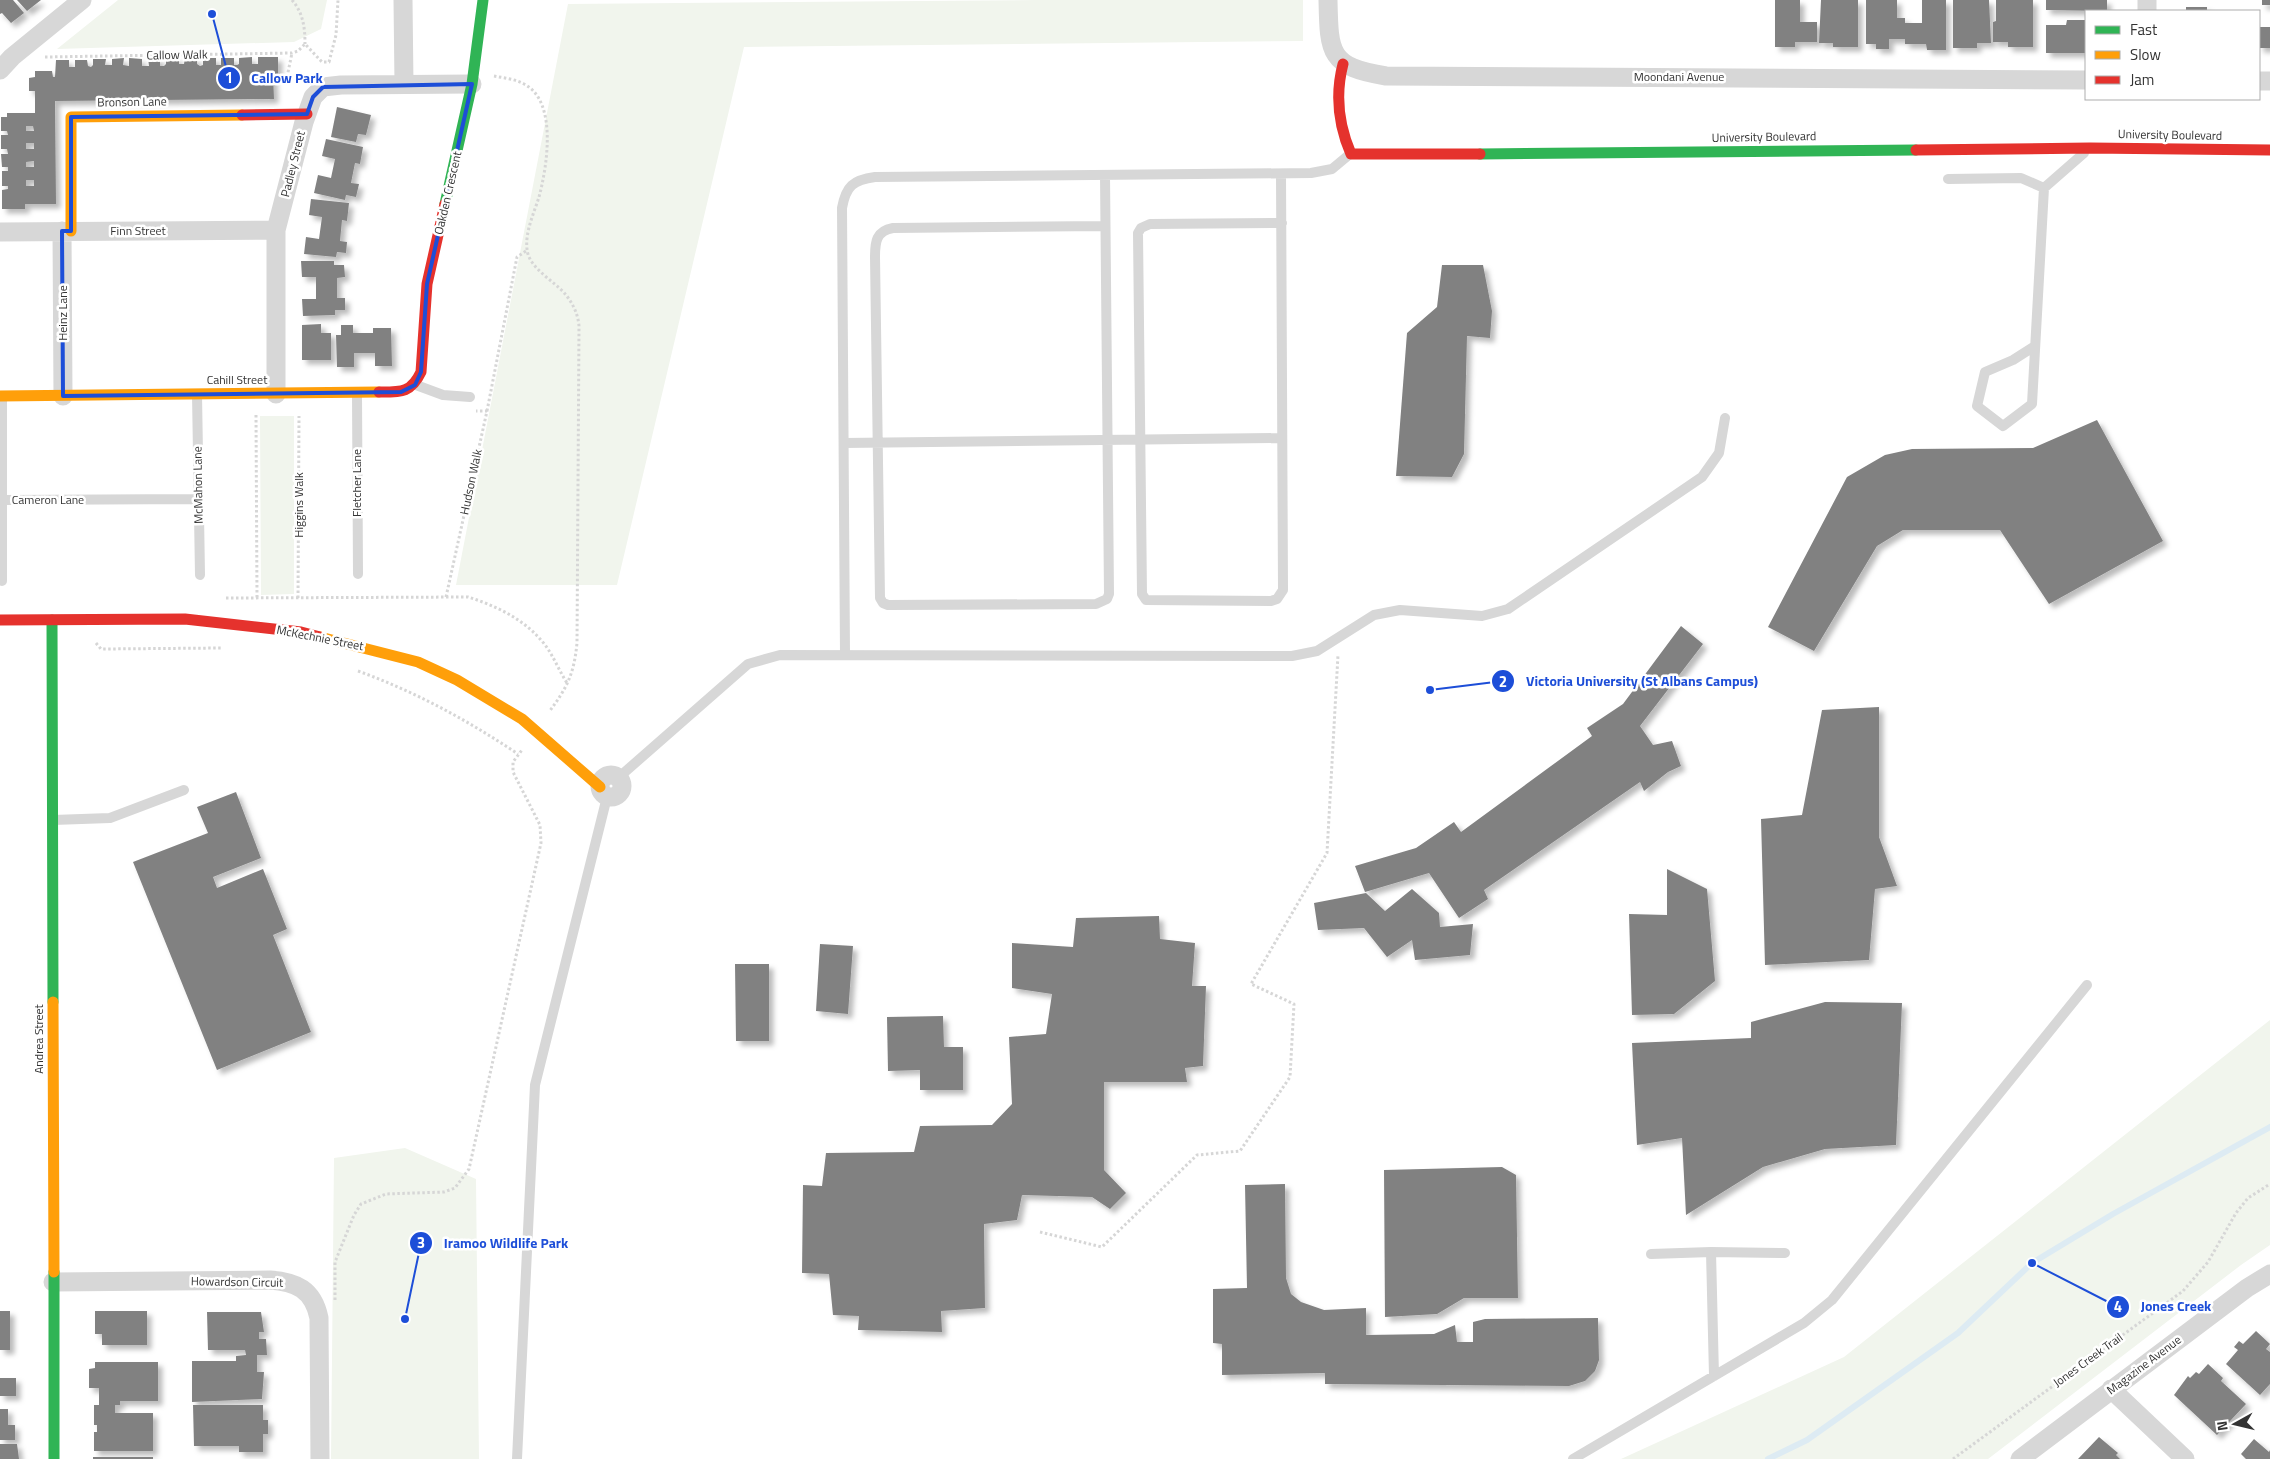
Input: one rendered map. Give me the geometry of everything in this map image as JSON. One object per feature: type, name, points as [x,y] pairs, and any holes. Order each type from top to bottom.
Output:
[{"type":"street","points":[[6,63],[82,0]]},
{"type":"street","points":[[403,0],[404,84]]},
{"type":"street","name":"Oakden Crescent","points":[[415,385],[421,372],[422,335],[427,284],[472,84],[483,0]]},
{"type":"street","points":[[1328,0],[1330,44],[1335,54],[1344,64],[1339,78],[1338,106],[1351,154]]},
{"type":"street","name":"Moondani Avenue","points":[[1344,64],[1359,71],[1386,76],[2085,80]]},
{"type":"street","name":"Padley Street","points":[[276,394],[276,230],[313,97],[323,87],[472,84]]},
{"type":"street","name":"Bronson Lane","points":[[67,231],[71,117],[307,114]]},
{"type":"street","name":"University Boulevard","points":[[1351,154],[2090,148],[2270,150]]},
{"type":"street","name":"Finn Street","points":[[0,232],[276,230]]},
{"type":"street","name":"Heinz Lane","points":[[63,396],[67,231]]},
{"type":"street","name":"Cahill Street","points":[[1,396],[401,392],[415,385]]},
{"type":"street","name":"McKechnie Street","points":[[0,620],[185,619],[301,632],[375,650],[418,662],[457,680],[522,719],[576,766],[608,785]]},
{"type":"street","name":"Andrea Street","points":[[52,620],[54,1459]]},
{"type":"street","name":"Magazine Avenue","points":[[2020,1459],[2247,1288],[2270,1274]]},
{"type":"street","name":"Howardson Circuit","points":[[53,1282],[270,1280],[286,1281],[301,1287],[317,1306],[319,1318],[320,1459]]},
{"type":"street","points":[[2111,1389],[2185,1459]]},
{"type":"lane","points":[[2035,346],[2013,360],[1986,372],[1977,406],[2003,426],[2032,404],[2044,188],[2090,148]]},
{"type":"lane","points":[[845,655],[842,208],[844,194],[852,184],[863,179],[875,177],[1282,174],[1325,171],[1337,166],[1351,154]]},
{"type":"lane","points":[[1282,174],[1283,590],[1277,599],[1261,601],[1146,600],[1142,594],[1138,233],[1141,228],[1150,224],[1282,223]]},
{"type":"lane","points":[[1105,175],[1109,594],[1107,599],[1096,604],[888,605],[883,603],[880,598],[875,258],[875,245],[880,233],[893,228],[1105,226]]},
{"type":"lane","points":[[1948,179],[2021,178],[2044,188]]},
{"type":"lane","points":[[415,385],[443,395],[470,397]]},
{"type":"lane","name":"Fletcher Lane","points":[[357,393],[358,574]]},
{"type":"lane","name":"McMahon Lane","points":[[197,394],[200,575]]},
{"type":"lane","name":"Cameron Lane","points":[[1,396],[2,500],[199,499]]},
{"type":"lane","points":[[517,1459],[535,1085],[608,785],[748,664],[780,655],[1292,656],[1318,651],[1374,615],[1400,610],[1482,616],[1508,609],[1702,477],[1719,453],[1725,418]]},
{"type":"lane","points":[[844,443],[1282,438]]},
{"type":"lane","points":[[2,500],[2,581]]},
{"type":"lane","points":[[52,820],[110,818],[184,790]]},
{"type":"lane","points":[[1573,1459],[1804,1323],[1832,1300],[2087,985]]},
{"type":"lane","points":[[1711,1252],[1714,1376]]},
{"type":"lane","points":[[1650,1254],[1711,1252],[1785,1253]]},
{"type":"path","points":[[292,0],[302,15],[305,44],[322,62],[329,62],[336,35],[338,0]]},
{"type":"path","points":[[286,82],[292,53],[298,51],[305,44]]},
{"type":"path","name":"Callow Walk","points":[[6,63],[292,53]]},
{"type":"path","name":"Hudson Walk","points":[[446,597],[487,411],[517,257],[526,251],[541,187],[548,122],[543,105],[535,93],[525,84],[494,76]]},
{"type":"path","points":[[335,1301],[335,1262],[354,1215],[361,1204],[378,1196],[393,1193],[444,1192],[455,1188],[469,1169],[542,843],[540,825],[513,772],[513,762],[562,694],[575,667],[578,643],[578,316],[565,293],[537,267],[526,251]]},
{"type":"path","points":[[469,412],[487,411]]},
{"type":"path","name":"Higgins Walk","points":[[298,598],[299,413]]},
{"type":"path","points":[[256,414],[258,598]]},
{"type":"path","points":[[219,598],[468,596],[514,617],[541,640],[568,684]]},
{"type":"path","points":[[95,619],[96,644],[101,649],[228,648]]},
{"type":"path","points":[[1040,1232],[1102,1247],[1197,1155],[1240,1151],[1290,1077],[1294,1004],[1251,984],[1327,853],[1339,639]]},
{"type":"path","points":[[356,671],[388,682],[470,722],[518,754]]},
{"type":"path","name":"Jones Creek Trail","points":[[1953,1459],[2183,1291],[2208,1262],[2236,1213],[2248,1198],[2270,1184]]},
{"type":"highlighted area","points":[[472,84],[427,284],[421,372],[415,385],[401,392],[63,396],[62,231],[71,231],[71,117],[307,114],[313,97],[323,87]]},
{"type":"shaded area","points":[[118,0],[327,0],[321,29],[294,42],[57,49]]},
{"type":"shaded area","points":[[1303,0],[1303,41],[744,47],[617,585],[456,585],[568,4]]},
{"type":"shaded area","points":[[260,416],[294,416],[294,594],[261,595]]},
{"type":"shaded area","points":[[2270,1020],[2270,1245],[2241,1265],[1988,1459],[1621,1459],[1844,1357]]},
{"type":"shaded area","points":[[405,1148],[476,1179],[479,1459],[331,1459],[334,1158]]},
{"type":"building","points":[[0,0],[13,0],[24,13],[11,23],[2,13],[0,14]]},
{"type":"building","points":[[17,0],[41,0],[27,11]]},
{"type":"building","points":[[1775,0],[1800,0],[1800,22],[1817,22],[1817,42],[1795,42],[1795,47],[1775,47]]},
{"type":"building","points":[[1821,0],[1858,0],[1858,47],[1833,47],[1833,43],[1819,43]]},
{"type":"building","points":[[1866,0],[1897,0],[1897,18],[1905,18],[1905,23],[1922,23],[1922,0],[1946,0],[1946,50],[1927,50],[1926,44],[1905,44],[1905,39],[1889,39],[1889,49],[1876,49],[1876,44],[1866,44]]},
{"type":"building","points":[[1953,0],[1989,0],[1991,43],[1977,43],[1977,48],[1953,48]]},
{"type":"building","points":[[1996,0],[2033,0],[2033,47],[2008,47],[2008,42],[1993,42]]},
{"type":"building","points":[[2046,0],[2107,0],[2107,10],[2046,10]]},
{"type":"building","points":[[2262,0],[2270,0],[2270,5],[2262,5]]},
{"type":"building","points":[[2186,7],[2207,7],[2207,10],[2186,10]]},
{"type":"building","points":[[2067,20],[2085,20],[2085,53],[2046,53],[2046,25],[2066,25]]},
{"type":"building","points":[[2260,27],[2270,27],[2270,48],[2260,48]]},
{"type":"building","points":[[252,57],[252,64],[258,64],[258,57],[278,57],[278,74],[273,74],[274,99],[55,101],[56,204],[25,204],[25,209],[2,209],[2,190],[8,189],[8,186],[2,186],[2,171],[8,171],[8,167],[2,167],[1,154],[8,154],[7,149],[1,149],[1,135],[8,135],[7,131],[1,131],[1,117],[7,117],[7,113],[35,113],[35,91],[29,91],[29,78],[35,77],[35,71],[52,71],[53,77],[55,77],[56,60],[69,60],[69,67],[75,67],[75,60],[87,60],[88,66],[91,67],[93,59],[106,59],[105,65],[112,65],[112,59],[124,58],[123,65],[129,66],[129,58],[142,59],[142,66],[149,66],[148,58],[160,58],[160,66],[164,66],[166,58],[179,58],[179,64],[184,64],[185,58],[197,58],[197,64],[200,66],[203,65],[203,58],[216,58],[216,65],[221,65],[221,58],[234,58],[234,65],[237,65],[239,64],[239,58]],"holes":[[[26,126],[33,126],[34,131],[26,131]],[[26,143],[34,143],[34,149],[26,149]],[[34,161],[34,167],[26,167],[26,162]],[[26,180],[34,180],[34,186],[26,186]]]},
{"type":"building","points":[[337,107],[371,115],[366,135],[358,134],[356,142],[331,137]]},
{"type":"building","points":[[326,139],[363,147],[360,164],[355,163],[351,183],[359,184],[356,197],[346,195],[345,200],[314,193],[318,175],[331,178],[335,159],[322,156]]},
{"type":"building","points":[[311,199],[349,203],[347,221],[342,220],[340,241],[347,242],[346,253],[337,252],[336,257],[304,254],[306,237],[319,239],[322,217],[309,215]]},
{"type":"building","points":[[301,261],[334,261],[334,265],[344,265],[345,277],[337,278],[337,298],[345,298],[345,310],[335,310],[335,315],[303,316],[302,299],[316,299],[316,277],[302,277]]},
{"type":"building","points":[[1442,265],[1483,265],[1492,311],[1490,338],[1467,336],[1464,454],[1452,477],[1396,476],[1407,333],[1437,307]]},
{"type":"building","points":[[321,324],[321,333],[331,333],[331,360],[302,360],[302,325]]},
{"type":"building","points":[[341,325],[353,325],[353,333],[373,333],[373,328],[391,328],[392,366],[375,366],[375,353],[354,353],[354,367],[337,367],[336,335],[341,335]]},
{"type":"building","points":[[2097,420],[2163,541],[2049,604],[2000,530],[1903,530],[1877,546],[1814,651],[1768,627],[1847,477],[1885,455],[1912,449],[2033,448]]},
{"type":"building","points":[[1681,626],[1703,644],[1640,726],[1653,745],[1672,741],[1681,766],[1668,772],[1644,791],[1640,782],[1484,890],[1488,899],[1459,918],[1429,873],[1365,892],[1355,866],[1416,848],[1454,822],[1461,832],[1592,736],[1587,728],[1623,704]]},
{"type":"building","points":[[1879,707],[1879,837],[1897,886],[1875,889],[1869,960],[1765,965],[1761,819],[1802,815],[1822,710]]},
{"type":"building","points":[[236,792],[261,858],[213,877],[217,888],[263,869],[287,929],[273,935],[311,1032],[217,1070],[133,862],[208,833],[197,807]]},
{"type":"building","points":[[1667,869],[1707,889],[1715,981],[1674,1014],[1632,1015],[1629,914],[1667,915]]},
{"type":"building","points":[[1412,889],[1439,913],[1440,927],[1473,924],[1470,955],[1415,960],[1412,940],[1387,957],[1364,928],[1318,930],[1314,903],[1366,893],[1385,911]]},
{"type":"building","points":[[1159,916],[1160,939],[1195,943],[1192,986],[1206,986],[1203,1066],[1185,1068],[1187,1082],[1104,1082],[1104,1170],[1126,1193],[1110,1209],[1092,1197],[1022,1195],[1017,1220],[984,1224],[985,1308],[941,1311],[942,1332],[858,1330],[859,1316],[833,1315],[829,1274],[802,1273],[803,1185],[822,1186],[826,1153],[914,1152],[920,1126],[992,1125],[1012,1104],[1009,1037],[1046,1034],[1052,994],[1012,988],[1012,943],[1073,947],[1076,918]]},
{"type":"building","points":[[820,944],[853,946],[848,1014],[816,1011]]},
{"type":"building","points":[[735,964],[769,964],[769,1041],[736,1041]]},
{"type":"building","points":[[1825,1002],[1902,1003],[1896,1145],[1825,1149],[1763,1167],[1686,1215],[1682,1138],[1637,1145],[1632,1043],[1751,1038],[1751,1022]]},
{"type":"building","points":[[943,1016],[944,1047],[963,1047],[963,1090],[920,1090],[920,1070],[888,1071],[887,1017]]},
{"type":"building","points":[[1502,1167],[1516,1175],[1518,1298],[1464,1298],[1437,1314],[1385,1317],[1384,1170]]},
{"type":"building","points":[[1285,1184],[1286,1278],[1291,1294],[1301,1302],[1324,1310],[1366,1308],[1366,1335],[1434,1334],[1455,1325],[1457,1342],[1473,1342],[1473,1322],[1485,1319],[1598,1318],[1599,1360],[1595,1371],[1585,1381],[1569,1386],[1325,1384],[1325,1373],[1222,1375],[1222,1344],[1213,1343],[1213,1289],[1247,1288],[1245,1185]]},
{"type":"building","points":[[0,1311],[10,1311],[10,1350],[0,1350]]},
{"type":"building","points":[[95,1311],[147,1311],[147,1345],[102,1345],[102,1334],[95,1334]]},
{"type":"building","points":[[207,1312],[261,1312],[264,1332],[259,1332],[259,1339],[266,1339],[267,1355],[257,1355],[257,1372],[264,1372],[262,1399],[192,1402],[192,1361],[236,1361],[236,1356],[246,1355],[245,1350],[208,1350]]},
{"type":"building","points":[[2256,1331],[2270,1344],[2266,1349],[2270,1352],[2270,1384],[2260,1395],[2226,1364],[2238,1350],[2234,1347],[2239,1341],[2243,1344]]},
{"type":"building","points":[[95,1362],[158,1362],[158,1401],[120,1401],[120,1405],[115,1405],[115,1413],[153,1413],[153,1451],[94,1451],[94,1432],[97,1432],[97,1425],[94,1425],[94,1405],[99,1405],[99,1388],[89,1388],[89,1369],[95,1368]]},
{"type":"building","points":[[2208,1364],[2223,1378],[2221,1381],[2246,1404],[2217,1435],[2174,1395],[2188,1376],[2190,1378],[2196,1372],[2199,1374]]},
{"type":"building","points":[[0,1378],[16,1378],[16,1396],[0,1396]]},
{"type":"building","points":[[193,1405],[263,1405],[263,1420],[268,1420],[268,1434],[263,1434],[263,1452],[239,1452],[239,1446],[194,1446]]},
{"type":"building","points":[[0,1409],[8,1409],[8,1425],[15,1425],[15,1440],[0,1440]]},
{"type":"building","points":[[2099,1437],[2118,1453],[2116,1455],[2120,1459],[2078,1459]]},
{"type":"building","points":[[2254,1439],[2269,1452],[2270,1450],[2270,1459],[2246,1459],[2241,1454]]},
{"type":"building","points":[[0,1444],[17,1444],[19,1459],[0,1459]]},
{"type":"building","points":[[93,1457],[153,1457],[153,1459],[93,1459]]},
{"type":"waterway","points":[[1768,1459],[1807,1440],[1958,1333],[2032,1263],[2113,1214],[2270,1127]]},
{"type":"traffic: fast","points":[[445,204],[472,84],[483,0]]},
{"type":"traffic: fast","points":[[1480,154],[1916,150]]},
{"type":"traffic: fast","points":[[52,620],[53,1002]]},
{"type":"traffic: fast","points":[[54,1272],[54,1459]]},
{"type":"traffic: slow","points":[[71,231],[71,117],[242,115]]},
{"type":"traffic: slow","points":[[0,396],[379,392]]},
{"type":"traffic: slow","points":[[320,637],[418,662],[457,680],[522,719],[600,787]]},
{"type":"traffic: slow","points":[[53,1002],[54,1272]]},
{"type":"traffic: jam","points":[[1343,64],[1339,87],[1339,109],[1343,132],[1351,154],[1480,154]]},
{"type":"traffic: jam","points":[[242,115],[307,114]]},
{"type":"traffic: jam","points":[[1916,150],[2090,148],[2270,150]]},
{"type":"traffic: jam","points":[[379,392],[393,392],[409,388],[421,372],[427,284],[445,204]]},
{"type":"traffic: jam","points":[[0,620],[185,619],[301,632],[320,637]]},
{"type":"place","name":"Callow Park","points":[[212,14]]},
{"type":"place","name":"Victoria University (St Albans Campus)","points":[[1430,690]]},
{"type":"place","name":"Jones Creek","points":[[2032,1263]]},
{"type":"place","name":"Iramoo Wildlife Park","points":[[405,1319]]}]
